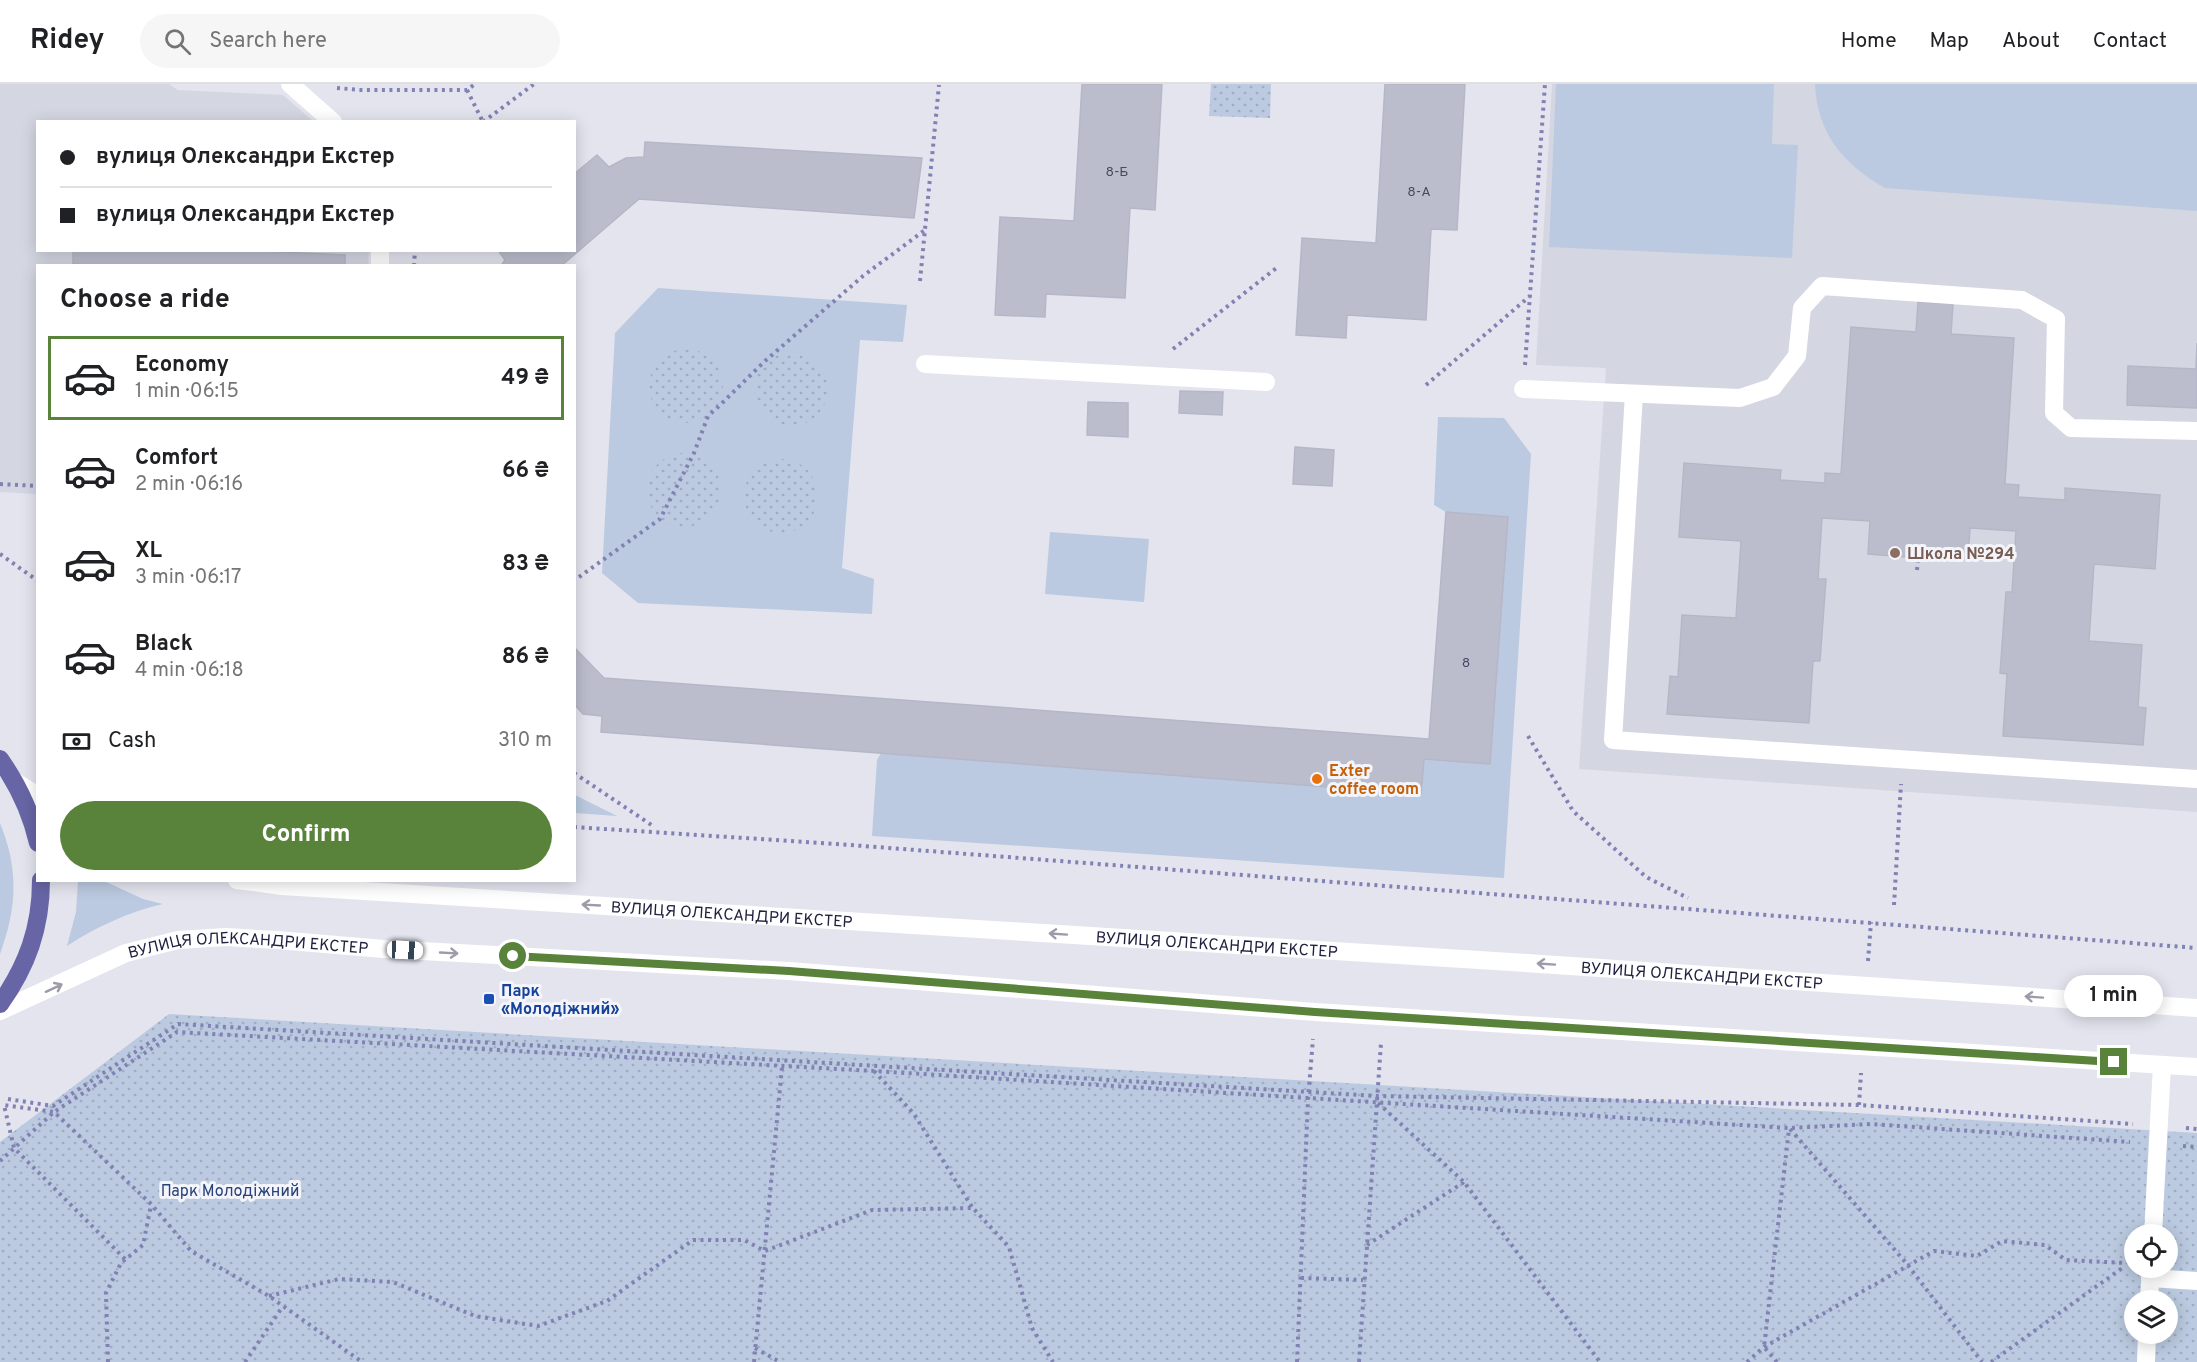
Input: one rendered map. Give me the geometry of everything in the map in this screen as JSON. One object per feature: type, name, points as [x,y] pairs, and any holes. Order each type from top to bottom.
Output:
[{"type":"main road","points":[[0,759],[16,782],[33,820],[36,834]]},
{"type":"main road","points":[[0,1004],[17,981],[33,942],[41,902],[41,882]]},
{"type":"street","points":[[290,84],[331,120]]},
{"type":"street","points":[[1523,389],[1740,398],[1773,387],[1797,356],[1802,308],[1822,286],[2022,300],[2056,319],[2054,413],[2071,428],[2197,431]]},
{"type":"street","points":[[925,364],[1266,382]]},
{"type":"street","points":[[1634,394],[1613,740],[2197,779]]},
{"type":"street","points":[[16,782],[36,795]]},
{"type":"street","name":"ВУЛИЦЯ ОЛЕКСАНДРИ ЕКСТЕР","points":[[252,882],[282,886],[1511,962],[2197,1008]]},
{"type":"street","name":"ВУЛИЦЯ ОЛЕКСАНДРИ ЕКСТЕР","points":[[0,1011],[126,953],[178,940],[226,937],[384,949],[789,971],[1315,1012],[2197,1067]]},
{"type":"street","points":[[2154,1224],[2162,1065]]},
{"type":"street","points":[[2178,1278],[2197,1281]]},
{"type":"street","points":[[2146,1362],[2147,1344]]},
{"type":"path","points":[[329,87],[361,90],[467,90],[475,84]]},
{"type":"path","points":[[486,120],[534,84]]},
{"type":"path","points":[[1523,389],[1545,84]]},
{"type":"path","points":[[920,281],[939,85]]},
{"type":"path","points":[[467,90],[482,120]]},
{"type":"path","points":[[579,577],[660,519],[694,453],[708,416],[765,361],[863,276],[925,230]]},
{"type":"path","points":[[1142,374],[1279,266]]},
{"type":"path","points":[[1426,385],[1530,296]]},
{"type":"path","points":[[0,484],[36,486]]},
{"type":"path","points":[[0,554],[36,580]]},
{"type":"path","points":[[1917,570],[1918,558]]},
{"type":"path","points":[[1528,736],[1573,812],[1646,877],[1688,898]]},
{"type":"path","points":[[1894,906],[1902,759]]},
{"type":"path","points":[[576,774],[653,826]]},
{"type":"path","points":[[576,827],[837,844],[2197,948]]},
{"type":"path","points":[[1298,1362],[1308,1099],[1315,1012]]},
{"type":"path","points":[[1359,1362],[1383,1015]]},
{"type":"path","points":[[8,1099],[53,1106],[178,1024],[1377,1096],[1866,1105],[2158,1135],[2197,1147]]},
{"type":"path","points":[[0,1161],[54,1112],[177,1032],[874,1071],[1790,1128],[1871,1124],[2158,1135],[2197,1129]]},
{"type":"path","points":[[754,1362],[782,1067]]},
{"type":"path","points":[[874,1071],[914,1114],[973,1208],[1009,1247],[1032,1328],[1053,1362]]},
{"type":"path","points":[[1377,1102],[1464,1182],[1600,1362]]},
{"type":"path","points":[[125,1259],[14,1148],[4,1105],[54,1112],[152,1204],[191,1251],[269,1296],[362,1362]]},
{"type":"path","points":[[1790,1128],[1907,1264],[1983,1362]]},
{"type":"path","points":[[1777,1362],[1764,1347],[1790,1128]]},
{"type":"path","points":[[1367,1245],[1464,1182]]},
{"type":"path","points":[[108,1362],[106,1293],[121,1263],[143,1245],[152,1204]]},
{"type":"path","points":[[269,1296],[339,1279],[393,1282],[475,1316],[538,1326],[607,1301],[693,1240],[744,1240],[765,1251],[872,1210],[973,1208]]},
{"type":"path","points":[[1747,1362],[1764,1347],[1907,1264],[1934,1251],[1977,1256],[2002,1241],[2045,1245],[2066,1260],[2129,1263],[1991,1362]]},
{"type":"path","points":[[1301,1278],[1363,1280]]},
{"type":"path","points":[[245,1362],[283,1306]]},
{"type":"path","points":[[756,1348],[780,1362]]},
{"type":"shaded area","points":[[0,84],[169,84],[178,90],[283,95],[312,120],[36,120],[36,252],[369,252],[368,264],[36,264],[36,494],[0,492]]},
{"type":"shaded area","name":"Школа №294","points":[[1552,84],[2197,84],[2197,812],[1579,769],[1606,368],[1536,365]]},
{"type":"green space","points":[[1211,84],[1271,84],[1270,118],[1209,116]]},
{"type":"green space","points":[[1556,84],[1774,84],[1772,144],[1798,145],[1792,258],[1549,247]]},
{"type":"green space","points":[[1815,84],[2197,84],[2197,211],[1885,188],[1857,169],[1835,145],[1821,118]]},
{"type":"green space","points":[[658,288],[907,305],[903,342],[860,340],[842,568],[874,579],[872,614],[638,603],[602,573],[615,333]]},
{"type":"green space","points":[[679,349],[693,349],[707,355],[717,365],[723,379],[721,400],[707,417],[693,423],[679,423],[665,417],[655,407],[649,393],[649,379],[655,365],[665,355]]},
{"type":"green space","points":[[784,352],[798,352],[812,358],[822,368],[828,382],[826,403],[812,420],[798,426],[784,426],[770,420],[760,410],[754,396],[754,382],[760,368],[770,358]]},
{"type":"green space","points":[[1438,417],[1504,418],[1531,454],[1504,878],[872,836],[877,760],[881,753],[1421,794],[1424,759],[1489,763],[1508,517],[1446,512],[1434,505]]},
{"type":"green space","points":[[677,453],[691,453],[705,459],[715,469],[721,483],[719,504],[705,521],[691,527],[677,527],[663,521],[653,511],[647,497],[647,483],[653,469],[663,459]]},
{"type":"green space","points":[[788,459],[808,469],[816,482],[818,496],[816,510],[808,523],[795,531],[774,533],[754,523],[746,510],[744,489],[754,469],[767,461]]},
{"type":"green space","points":[[1050,532],[1149,539],[1144,602],[1045,594]]},
{"type":"green space","points":[[576,796],[617,816],[576,813]]},
{"type":"green space","points":[[0,823],[10,857],[14,888],[10,920],[0,954]]},
{"type":"green space","points":[[78,882],[106,882],[143,899],[163,904],[113,921],[67,946],[76,912]]},
{"type":"green space","name":"Парк Молодіжний","points":[[169,1014],[2197,1133],[2197,1362],[0,1362],[0,1142]]},
{"type":"building","points":[[1082,84],[1162,84],[1155,210],[1130,208],[1125,298],[1046,294],[1045,317],[995,315],[1000,217],[1074,221]]},
{"type":"building","points":[[1385,84],[1465,84],[1457,230],[1431,229],[1426,320],[1347,315],[1346,338],[1296,335],[1302,238],[1376,243]]},
{"type":"building","points":[[645,142],[922,158],[914,218],[639,199],[563,264],[502,264],[505,260],[499,252],[576,252],[576,172],[597,155],[609,167],[626,158],[644,157]]},
{"type":"building","points":[[73,252],[282,252],[345,255],[345,264],[73,264]]},
{"type":"building","points":[[1918,302],[1953,304],[1951,334],[2014,338],[2005,484],[2019,485],[2018,497],[2065,500],[2065,488],[2160,495],[2155,569],[2094,564],[2089,641],[2142,645],[2138,707],[2146,708],[2143,745],[2003,736],[2007,674],[2000,673],[2006,592],[2012,592],[2016,531],[1970,528],[1968,560],[1918,558],[1868,554],[1870,521],[1822,518],[1818,579],[1826,579],[1820,661],[1813,661],[1809,723],[1667,714],[1670,676],[1678,677],[1682,615],[1736,618],[1741,541],[1679,537],[1684,463],[1781,470],[1780,480],[1825,483],[1825,473],[1841,474],[1851,327],[1916,332]]},
{"type":"building","points":[[2197,343],[2197,408],[2127,405],[2128,366],[2196,369]]},
{"type":"building","points":[[1180,391],[1223,392],[1222,415],[1179,413]]},
{"type":"building","points":[[1088,402],[1128,403],[1128,437],[1087,435]]},
{"type":"building","points":[[1295,447],[1334,450],[1332,486],[1293,484]]},
{"type":"building","points":[[1446,512],[1508,517],[1490,764],[1424,759],[1421,794],[601,732],[602,716],[583,714],[576,706],[576,649],[604,678],[1429,739]]},
{"type":"place","name":"Школа №294","points":[[1895,553]]},
{"type":"place","name":"Exter coffee room","points":[[1317,779]]},
{"type":"place","name":"Парк «Молодіжний»","points":[[489,999]]},
{"type":"route","points":[[513,956],[789,971],[1315,1012],[2114,1062]]}]
